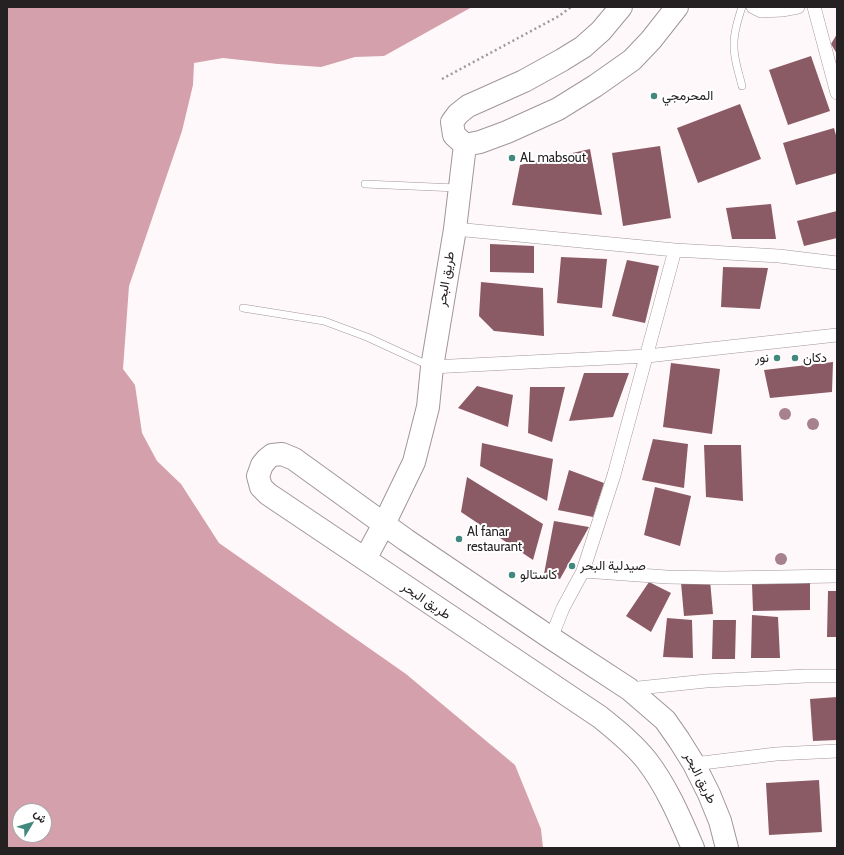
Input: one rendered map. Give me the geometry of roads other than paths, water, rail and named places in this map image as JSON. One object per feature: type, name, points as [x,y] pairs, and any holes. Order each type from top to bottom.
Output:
[{"type":"highway","points":[[621,7],[584,47],[524,81],[468,106],[458,114],[452,122],[454,135],[465,145],[480,142],[507,132],[558,108],[595,86],[632,60],[651,40],[677,7]]},
{"type":"highway","name":"طريق البحر","points":[[384,524],[414,462],[428,407],[432,367],[455,229],[465,145]]},
{"type":"highway","name":"طريق البحر","points":[[693,848],[666,790],[647,761],[622,735],[600,717],[268,494],[261,487],[258,476],[262,465],[267,459],[272,455],[282,454],[294,459],[384,524],[630,690],[665,720],[694,764],[720,821],[727,848]]},
{"type":"highway","points":[[365,560],[384,524]]},
{"type":"street","points":[[753,7],[761,11],[782,10],[798,7]]},
{"type":"street","points":[[814,7],[837,93]]},
{"type":"street","points":[[455,229],[675,250],[779,256],[837,263]]},
{"type":"street","points":[[551,638],[563,608],[583,570],[614,475],[675,250]]},
{"type":"street","points":[[432,367],[647,356],[837,335]]},
{"type":"street","points":[[583,570],[717,578],[837,576]]},
{"type":"street","points":[[630,690],[706,681],[837,676]]},
{"type":"street","points":[[694,764],[776,754],[837,751]]},
{"type":"lane","points":[[742,7],[736,25],[734,44],[735,60],[742,86]]},
{"type":"lane","points":[[365,184],[460,188]]},
{"type":"lane","points":[[243,308],[324,321],[367,336],[432,367]]},
{"type":"place","name":"المحرمجي","points":[[654,96]]},
{"type":"place","name":"AL mabsout","points":[[512,158]]},
{"type":"place","name":"نور","points":[[777,358]]},
{"type":"place","name":"دكان","points":[[795,358]]},
{"type":"place","name":"Al fanar restaurant","points":[[459,539]]},
{"type":"place","name":"صيدلية البحر","points":[[572,566]]},
{"type":"place","name":"كاستالو","points":[[512,575]]}]
